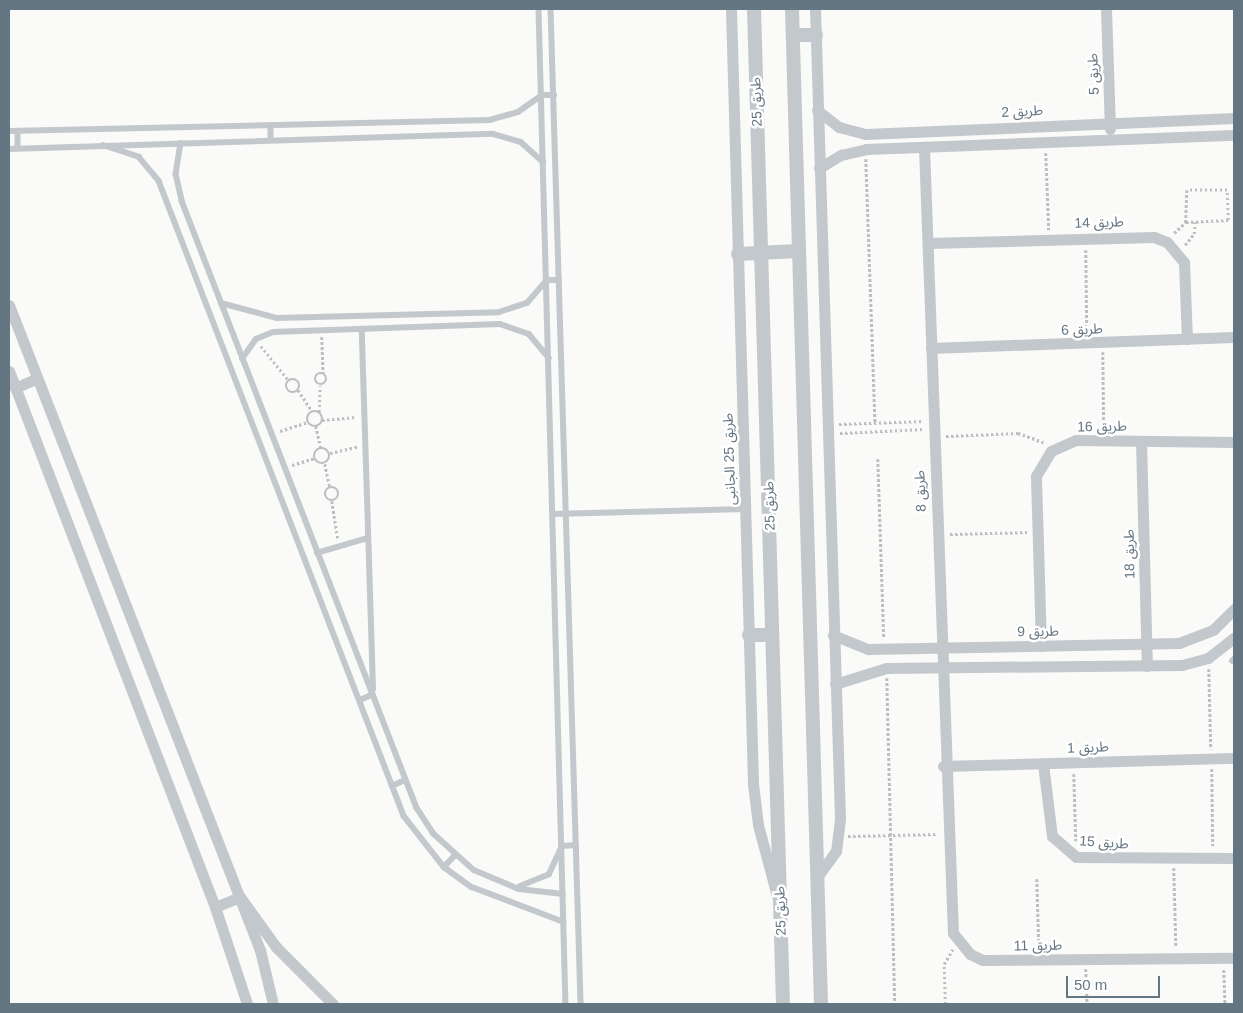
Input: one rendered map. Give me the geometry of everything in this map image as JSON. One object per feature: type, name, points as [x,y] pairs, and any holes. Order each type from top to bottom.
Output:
[{"type":"street","name":"طريق 25 الجانبى","points":[[731,9],[749,635],[757,817],[780,904]]},
{"type":"street","name":"طريق 25","points":[[754,9],[783,1004]]},
{"type":"street","points":[[792,9],[822,1004]]},
{"type":"street","points":[[815,9],[840,836],[832,858],[818,876]]},
{"type":"street","name":"طريق 5","points":[[1106,9],[1111,138]]},
{"type":"street","points":[[793,35],[816,35]]},
{"type":"street","name":"طريق 2","points":[[817,110],[839,127],[866,134],[1234,118]]},
{"type":"street","points":[[819,168],[841,155],[866,149],[924,148],[1111,138],[1234,135]]},
{"type":"street","name":"طريق 8","points":[[924,148],[946,834]]},
{"type":"street","name":"طريق 14","points":[[928,243],[1086,237],[1154,237],[1167,242],[1178,251]]},
{"type":"street","points":[[738,254],[799,251]]},
{"type":"street","points":[[1178,251],[1186,274],[1187,339]]},
{"type":"street","points":[[9,305],[240,897],[260,950],[273,1004]]},
{"type":"street","name":"طريق 6","points":[[931,348],[1102,344],[1234,337]]},
{"type":"street","points":[[9,371],[215,907],[247,1004]]},
{"type":"street","points":[[15,388],[37,378]]},
{"type":"street","name":"طريق 16","points":[[1051,451],[1076,440],[1234,442]]},
{"type":"street","name":"طريق 18","points":[[1142,441],[1147,666]]},
{"type":"street","points":[[1041,646],[1036,476],[1051,451]]},
{"type":"street","name":"طريق 9","points":[[833,635],[849,644],[885,649],[1147,645],[1196,640],[1234,609]]},
{"type":"street","points":[[749,635],[772,635]]},
{"type":"street","points":[[835,684],[886,668],[940,666],[1147,666],[1195,662],[1234,638]]},
{"type":"street","name":"طريق 1","points":[[944,766],[1234,758]]},
{"type":"street","name":"طريق 15","points":[[1043,764],[1052,836],[1076,857],[1234,858]]},
{"type":"street","points":[[946,834],[950,919],[960,945]]},
{"type":"street","points":[[215,907],[240,897]]},
{"type":"street","points":[[240,897],[276,947],[333,1004]]},
{"type":"street","name":"طريق 11","points":[[960,945],[983,960],[1229,958]]},
{"type":"lane","points":[[539,9],[566,1004]]},
{"type":"lane","points":[[551,9],[581,1004]]},
{"type":"lane","points":[[9,131],[490,120],[518,112],[542,95],[554,95]]},
{"type":"lane","points":[[271,125],[272,140]]},
{"type":"lane","points":[[18,131],[18,147]]},
{"type":"lane","points":[[9,149],[18,147],[493,134],[521,142],[543,162]]},
{"type":"lane","points":[[181,142],[178,188],[405,780],[433,834],[455,855],[508,885],[563,894]]},
{"type":"lane","points":[[103,145],[125,150],[150,168],[185,248],[392,786],[408,823],[444,867],[472,887],[564,922]]},
{"type":"lane","points":[[544,187],[556,187]]},
{"type":"lane","points":[[185,248],[198,243]]},
{"type":"lane","points":[[221,303],[263,316],[432,314],[514,309],[527,303],[547,280],[559,280]]},
{"type":"lane","points":[[432,314],[432,326]]},
{"type":"lane","points":[[338,316],[338,330]]},
{"type":"lane","points":[[242,359],[256,339],[273,332],[432,326],[515,326],[529,334],[549,358]]},
{"type":"lane","points":[[362,329],[372,695]]},
{"type":"lane","points":[[224,348],[236,343]]},
{"type":"lane","points":[[549,374],[562,374]]},
{"type":"lane","points":[[258,438],[271,434]]},
{"type":"lane","points":[[553,514],[745,509]]},
{"type":"lane","points":[[292,524],[304,520]]},
{"type":"lane","points":[[317,554],[341,550],[368,538]]},
{"type":"lane","points":[[556,606],[569,606]]},
{"type":"lane","points":[[326,612],[338,608]]},
{"type":"lane","points":[[360,700],[372,695]]},
{"type":"lane","points":[[558,701],[572,701]]},
{"type":"lane","points":[[392,786],[405,780]]},
{"type":"lane","points":[[562,846],[576,845]]},
{"type":"lane","points":[[508,885],[526,886],[542,879],[558,861],[562,846]]},
{"type":"lane","points":[[444,867],[455,855]]},
{"type":"path","points":[[1046,142],[1050,239]]},
{"type":"path","points":[[866,149],[875,422]]},
{"type":"path","points":[[1167,242],[1186,222],[1187,190],[1226,189],[1227,222],[1186,222]]},
{"type":"path","points":[[1228,207],[1234,207]]},
{"type":"path","points":[[1178,251],[1194,234],[1195,222]]},
{"type":"path","points":[[1086,237],[1087,344]]},
{"type":"path","points":[[320,386],[328,379],[323,373],[322,330]]},
{"type":"path","points":[[256,339],[289,380],[288,389],[298,390]]},
{"type":"path","points":[[1102,344],[1104,440]]},
{"type":"path","points":[[322,420],[319,412],[320,386],[315,379],[323,373]]},
{"type":"path","points":[[289,380],[297,380],[298,390],[312,411],[319,412]]},
{"type":"path","points":[[307,422],[312,411]]},
{"type":"path","points":[[316,426],[322,420],[364,415]]},
{"type":"path","points":[[271,434],[307,422],[316,426]]},
{"type":"path","points":[[827,429],[875,422],[933,429]]},
{"type":"path","points":[[283,466],[315,458],[321,448],[316,426]]},
{"type":"path","points":[[827,429],[933,429],[1018,434],[1032,436],[1051,451]]},
{"type":"path","points":[[321,448],[330,453],[365,444]]},
{"type":"path","points":[[324,464],[330,453]]},
{"type":"path","points":[[315,458],[324,464],[330,487],[339,493],[332,501]]},
{"type":"path","points":[[878,459],[885,649]]},
{"type":"path","points":[[330,487],[325,495],[332,501],[341,550]]},
{"type":"path","points":[[936,535],[1038,532]]},
{"type":"path","points":[[886,668],[895,1004]]},
{"type":"path","points":[[1074,763],[1076,857]]},
{"type":"path","points":[[840,836],[946,834]]},
{"type":"path","points":[[1174,858],[1176,959]]},
{"type":"path","points":[[1037,879],[1039,960]]},
{"type":"path","points":[[945,1004],[944,964],[960,945]]},
{"type":"path","points":[[1225,1004],[1229,958]]},
{"type":"path","points":[[1086,960],[1087,1004]]}]
